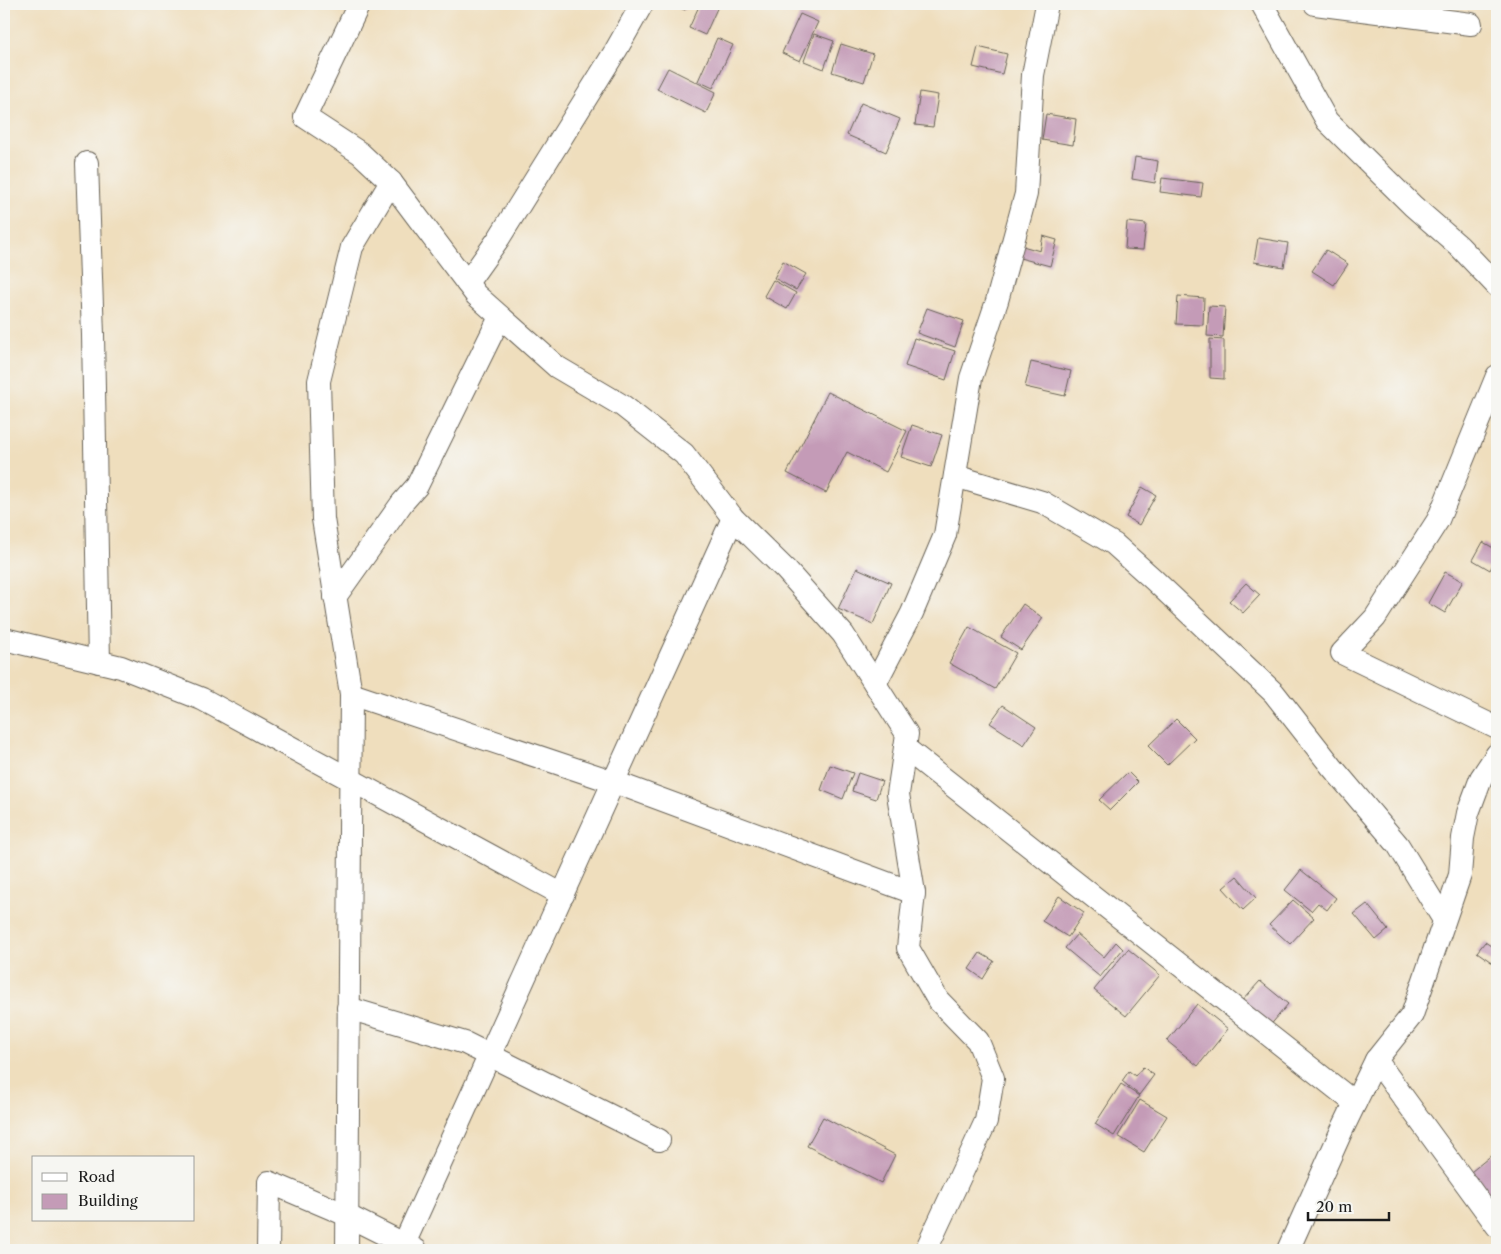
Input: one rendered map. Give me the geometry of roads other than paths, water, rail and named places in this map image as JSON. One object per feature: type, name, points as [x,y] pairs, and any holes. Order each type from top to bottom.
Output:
[{"type":"street","points":[[359,4],[305,117],[360,153],[391,182],[476,296],[557,367],[623,406],[684,454],[733,518],[786,570],[843,634],[907,734],[898,794],[914,892],[908,948],[938,1000],[978,1041],[993,1078],[986,1121],[926,1250]]},
{"type":"street","points":[[467,283],[499,238],[616,50],[642,4]]},
{"type":"street","points":[[875,684],[912,613],[945,535],[971,378],[997,301],[1026,194],[1033,75],[1047,4]]},
{"type":"street","points":[[1262,4],[1327,121],[1413,206],[1460,246],[1497,286]]},
{"type":"street","points":[[1315,4],[1471,24]]},
{"type":"street","points":[[87,163],[93,335],[99,662]]},
{"type":"street","points":[[347,1250],[351,694],[323,519],[319,381],[352,247],[391,182]]},
{"type":"street","points":[[336,596],[402,503],[417,486],[500,317]]},
{"type":"street","points":[[1497,376],[1438,520],[1375,618],[1342,653],[1497,728]]},
{"type":"street","points":[[955,476],[1042,502],[1114,544],[1153,579],[1274,693],[1332,767],[1398,845],[1444,920]]},
{"type":"street","points":[[268,1250],[269,1182],[347,1216],[410,1247],[491,1056],[733,518]]},
{"type":"street","points":[[4,639],[121,667],[202,699],[563,895]]},
{"type":"street","points":[[351,694],[614,782],[914,892]]},
{"type":"street","points":[[905,748],[1354,1103]]},
{"type":"street","points":[[1288,1250],[1354,1103],[1376,1060],[1412,1014],[1460,875],[1463,838],[1468,813],[1481,778],[1497,754]]},
{"type":"street","points":[[348,1008],[465,1043],[659,1140]]},
{"type":"street","points":[[1376,1060],[1497,1226]]}]
